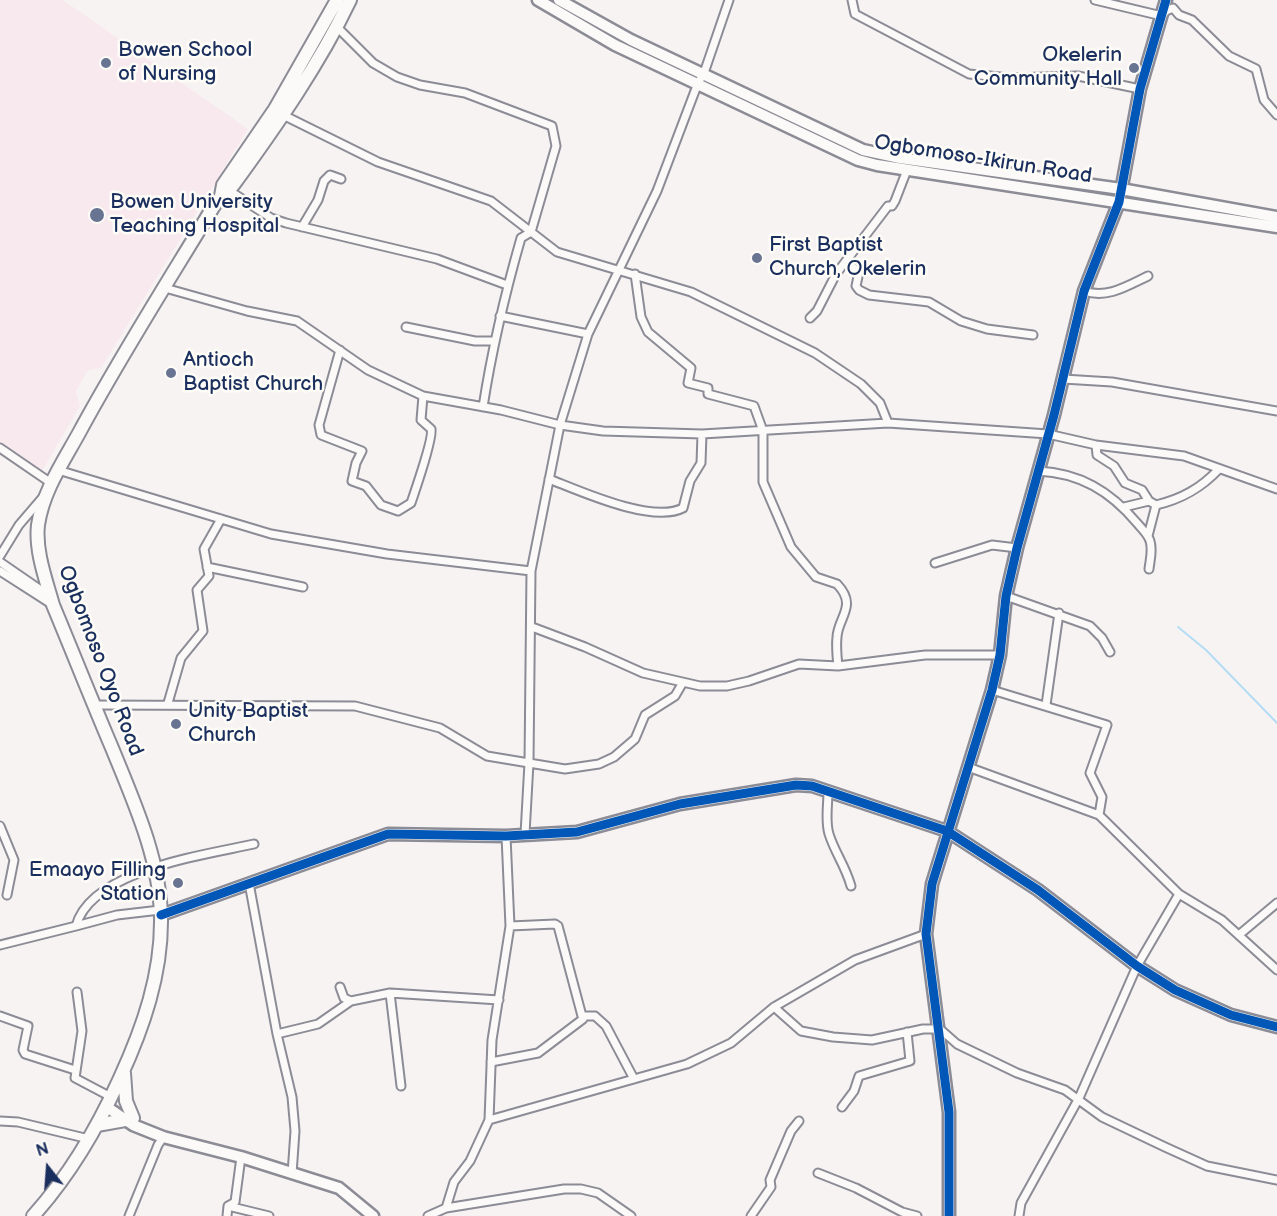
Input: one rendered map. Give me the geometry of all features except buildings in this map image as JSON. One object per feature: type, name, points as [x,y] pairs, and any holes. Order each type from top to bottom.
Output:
[{"type":"highway","name":"Ogbomoso Oyo Road","points":[[33,1216],[70,1171],[109,1102],[135,1045],[154,982],[160,913],[154,869],[133,800],[52,601],[40,551],[38,527],[49,487],[101,392],[275,109],[337,0]]},
{"type":"highway","name":"Ogbomoso Oyo Road","points":[[224,190],[283,115],[337,27],[350,0]]},
{"type":"highway","points":[[97,1125],[129,1119],[124,1093],[124,1069]]},
{"type":"street","name":"Ogbomoso-Ikirun Road","points":[[538,0],[615,45],[701,78],[864,150],[900,158],[1121,189],[1277,217]]},
{"type":"street","name":"Ogbomoso-Ikirun Road","points":[[559,0],[843,154],[877,165],[1277,227]]},
{"type":"street","points":[[525,834],[529,763],[531,571],[560,425],[588,334],[657,191],[729,0]]},
{"type":"street","points":[[852,0],[855,14],[969,74],[1010,78],[1078,76],[1140,89]]},
{"type":"street","points":[[1095,0],[1162,16]]},
{"type":"street","points":[[949,1216],[949,1112],[926,934],[932,884],[992,690],[1000,655],[1006,596],[1017,548],[1063,379],[1084,291],[1119,202],[1140,89],[1166,0]]},
{"type":"street","points":[[1162,16],[1166,10],[1173,8],[1179,15],[1192,20],[1229,56],[1256,69],[1264,100],[1277,115]]},
{"type":"street","points":[[337,27],[373,63],[397,77],[420,85],[465,93],[552,126],[556,146],[531,232],[521,238],[507,285],[493,342],[483,407]]},
{"type":"street","points":[[283,115],[378,162],[491,201],[557,252],[691,292],[815,353],[861,384],[880,403],[888,423]]},
{"type":"street","points":[[810,318],[817,311],[836,274],[888,206],[892,206],[907,170]]},
{"type":"street","points":[[302,227],[318,200],[324,181],[330,175],[341,179]]},
{"type":"street","points":[[224,190],[271,218],[419,254],[507,285]]},
{"type":"street","points":[[846,262],[859,272],[856,286],[865,293],[929,302],[961,321],[987,329],[1034,335]]},
{"type":"street","points":[[635,274],[641,317],[648,332],[691,368],[688,383],[708,388],[708,394],[754,406],[763,431],[763,482],[791,547],[816,577],[837,584],[848,607],[837,635],[838,666]]},
{"type":"street","points":[[1084,291],[1095,295],[1110,293],[1148,276]]},
{"type":"street","points":[[165,288],[248,311],[297,321],[368,370],[423,396],[560,425],[603,431],[702,434],[888,423],[1048,434],[1096,446],[1184,456],[1277,489]]},
{"type":"street","points":[[500,316],[588,334]]},
{"type":"street","points":[[406,327],[475,341],[493,342]]},
{"type":"street","points":[[339,350],[319,425],[321,435],[362,451],[356,463],[352,481],[366,486],[381,505],[398,511],[411,503],[433,434],[421,420],[423,396]]},
{"type":"street","points":[[1063,379],[1112,382],[1277,411]]},
{"type":"street","points":[[549,479],[601,501],[663,512],[676,512],[683,508],[690,481],[701,463],[702,434]]},
{"type":"street","points":[[1096,446],[1097,455],[1114,466],[1125,483],[1142,490],[1153,503],[1148,536]]},
{"type":"street","points":[[0,448],[49,487],[19,525],[0,556]]},
{"type":"street","points":[[1124,507],[1177,500],[1205,483],[1219,469]]},
{"type":"street","points":[[58,470],[271,534],[326,545],[531,571]]},
{"type":"street","points":[[1038,471],[1061,472],[1078,478],[1124,507],[1148,536],[1152,545],[1149,569]]},
{"type":"street","points":[[168,703],[181,658],[203,631],[197,590],[208,576],[204,549],[220,519]]},
{"type":"street","points":[[936,563],[992,544],[1017,548]]},
{"type":"street","points":[[0,562],[52,601]]},
{"type":"street","points":[[207,567],[303,586]]},
{"type":"street","points":[[0,571],[52,601]]},
{"type":"street","points":[[1006,596],[1059,613],[1090,626],[1110,652]]},
{"type":"street","points":[[1046,705],[1059,613]]},
{"type":"street","points":[[532,627],[585,646],[643,673],[682,684],[727,686],[800,664],[838,666],[925,655],[1000,655]]},
{"type":"street","points":[[94,705],[168,703],[355,706],[440,728],[487,756],[565,769],[607,761],[629,746],[642,729],[645,715],[675,696],[682,684]]},
{"type":"street","points":[[992,690],[1107,725],[1090,773],[1102,797],[1099,816]]},
{"type":"street","points":[[968,767],[1099,816],[1179,894],[1240,934],[1277,970]]},
{"type":"street","points":[[0,945],[117,915],[160,913],[388,834],[506,836],[595,829],[680,804],[796,784],[828,792],[947,831],[1038,890],[1137,966],[1201,1003],[1231,1015],[1277,1027]]},
{"type":"street","points":[[828,792],[828,832],[836,853],[847,870],[851,886]]},
{"type":"street","points":[[0,826],[14,860],[7,896]]},
{"type":"street","points":[[446,1208],[454,1182],[470,1161],[489,1120],[491,1062],[510,926],[506,836]]},
{"type":"street","points":[[76,926],[79,913],[115,882],[154,869],[254,844]]},
{"type":"street","points":[[249,883],[277,1034],[292,1097],[296,1131],[292,1174]]},
{"type":"street","points":[[1019,1216],[1026,1194],[1079,1098],[1137,966],[1179,894]]},
{"type":"street","points":[[1240,934],[1277,903]]},
{"type":"street","points":[[491,1062],[538,1053],[583,1019],[558,926],[555,924],[510,926]]},
{"type":"street","points":[[489,1120],[634,1079],[714,1053],[731,1043],[774,1007],[855,960],[926,934]]},
{"type":"street","points":[[340,987],[344,998],[351,1001]]},
{"type":"street","points":[[77,992],[82,1031],[75,1070],[77,1081],[109,1102],[129,1119],[170,1137],[339,1188],[373,1216]]},
{"type":"street","points":[[277,1034],[318,1024],[351,1001],[390,993],[499,1000]]},
{"type":"street","points":[[390,993],[401,1086]]},
{"type":"street","points":[[774,1007],[801,1031],[833,1037],[872,1040],[907,1032],[940,1029],[957,1044],[1079,1098],[1102,1117],[1207,1166],[1277,1180]]},
{"type":"street","points":[[0,1016],[28,1026],[23,1050],[25,1054],[75,1070]]},
{"type":"street","points":[[582,1016],[595,1016],[606,1026],[634,1079]]},
{"type":"street","points":[[842,1107],[854,1091],[859,1076],[910,1061],[907,1032]]},
{"type":"street","points":[[0,1121],[18,1122],[89,1139]]},
{"type":"street","points":[[751,1216],[771,1187],[770,1180],[791,1131],[799,1121]]},
{"type":"street","points":[[129,1216],[170,1137]]},
{"type":"street","points":[[228,1206],[235,1202],[241,1157]]},
{"type":"street","points":[[818,1173],[856,1188],[902,1212],[917,1216]]},
{"type":"street","points":[[428,1216],[446,1208],[564,1189],[581,1189],[598,1193],[631,1216]]},
{"type":"street","points":[[227,1216],[228,1206]]},
{"type":"street","points":[[228,1206],[269,1216]]},
{"type":"shaded area","name":"Bowen University Teaching Hospital","points":[[0,0],[63,0],[248,129],[101,368],[88,370],[76,391],[80,406],[42,471],[0,443]]},
{"type":"waterway","points":[[1178,627],[1206,650],[1277,723]]},
{"type":"cycle path","points":[[949,1216],[949,1112],[926,934],[932,884],[992,690],[1000,655],[1006,596],[1017,548],[1054,415],[1084,291],[1119,202],[1140,89],[1166,0]]},
{"type":"cycle path","points":[[161,915],[388,834],[506,836],[577,832],[680,804],[796,785],[812,786],[947,831],[1038,890],[1137,966],[1175,990],[1231,1015],[1277,1027]]},
{"type":"place","name":"Bowen School of Nursing","points":[[106,63]]},
{"type":"place","name":"Okelerin Community Hall","points":[[1134,68]]},
{"type":"place","name":"Bowen University Teaching Hospital","points":[[97,215]]},
{"type":"place","name":"First Baptist Church, Okelerin","points":[[757,258]]},
{"type":"place","name":"Antioch Baptist Church","points":[[171,373]]},
{"type":"place","name":"Unity Baptist Church","points":[[176,724]]},
{"type":"place","name":"Emaayo Filling Station","points":[[178,883]]}]
